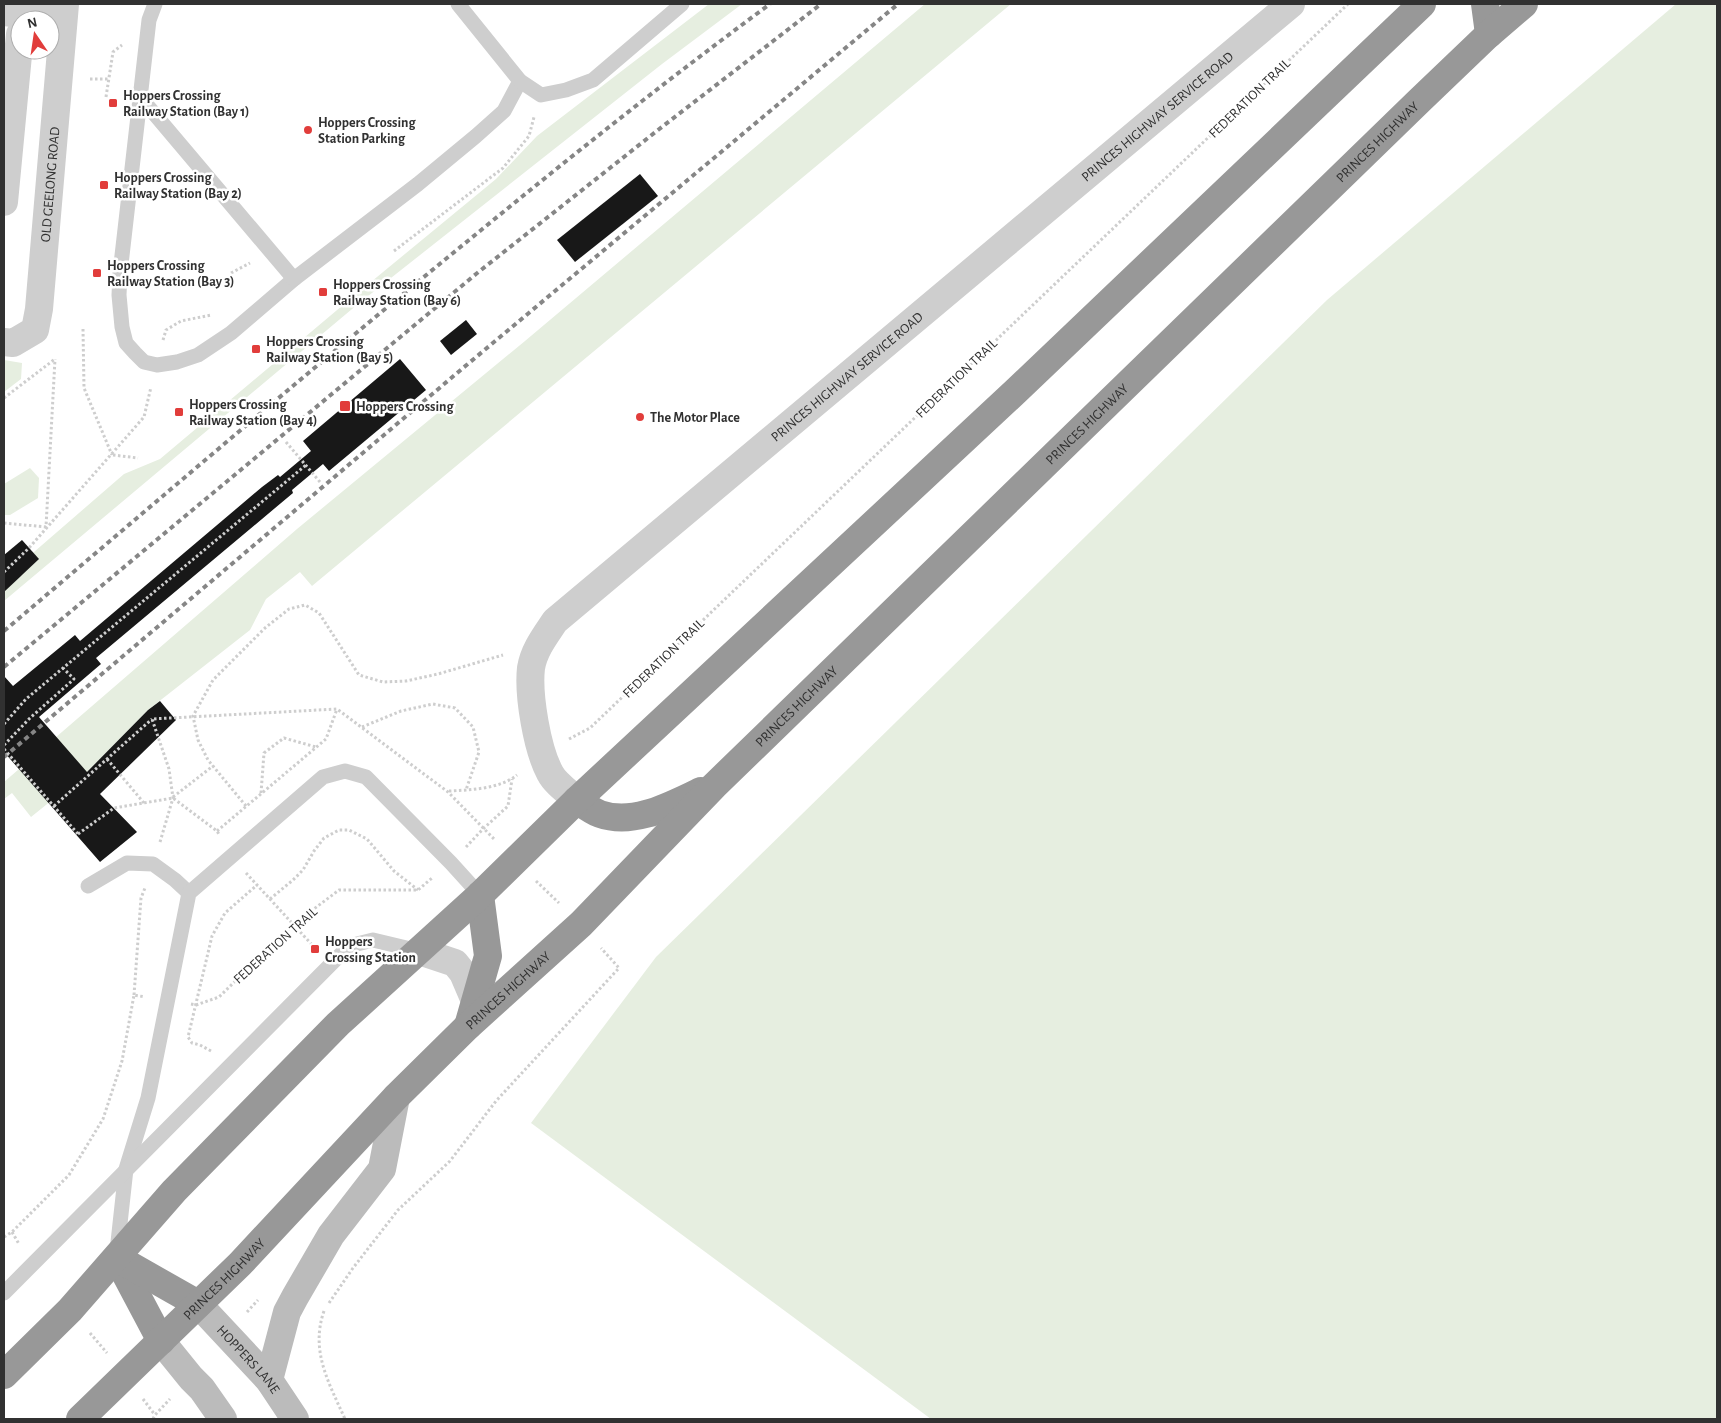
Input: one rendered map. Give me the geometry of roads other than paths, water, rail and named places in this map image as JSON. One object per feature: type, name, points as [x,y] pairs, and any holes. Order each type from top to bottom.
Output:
[{"type":"highway","points":[[4,1375],[70,1310],[174,1191],[338,1024],[480,895],[576,800],[1016,391],[1422,4]]},
{"type":"highway","points":[[1486,4],[1489,34]]},
{"type":"highway","name":"PRINCES HIGHWAY","points":[[80,1419],[240,1264],[396,1098],[472,1013],[581,924],[714,786],[1489,34],[1524,4]]},
{"type":"highway","points":[[576,800],[599,814],[625,817],[646,814],[667,807],[714,786]]},
{"type":"highway","points":[[472,1013],[488,956],[480,895]]},
{"type":"highway","points":[[117,1258],[198,1304]]},
{"type":"highway","points":[[117,1258],[161,1341]]},
{"type":"street","points":[[40,10],[58,4]]},
{"type":"street","name":"OLD GEELONG ROAD","points":[[4,342],[13,344],[35,330],[39,309],[65,4]]},
{"type":"street","name":"PRINCES HIGHWAY SERVICE ROAD","points":[[576,800],[550,775],[542,754],[531,690],[531,668],[539,644],[555,621],[1291,4]]},
{"type":"street","points":[[4,202],[15,60]]},
{"type":"street","points":[[419,951],[455,963],[463,974],[472,1013]]},
{"type":"street","points":[[269,1380],[287,1312],[295,1297],[331,1234],[382,1169],[396,1098]]},
{"type":"street","name":"HOPPERS LANE","points":[[198,1304],[269,1380],[295,1419]]},
{"type":"street","points":[[161,1341],[202,1388],[223,1419]]},
{"type":"lane","points":[[155,4],[149,20],[119,295],[122,327],[126,343],[144,362],[157,365],[176,362],[198,355],[231,334],[294,279],[418,184],[476,136],[504,111],[520,81]]},
{"type":"lane","points":[[458,4],[520,81],[541,95],[566,90],[593,80],[682,4]]},
{"type":"lane","points":[[141,98],[294,279]]},
{"type":"lane","points":[[117,1258],[126,1170],[148,1098],[189,893],[323,777],[345,771],[366,777],[452,863],[480,895]]},
{"type":"lane","points":[[88,886],[127,863],[153,864],[189,893]]},
{"type":"lane","points":[[4,1293],[349,946],[373,940],[419,951]]},
{"type":"railway","points":[[4,631],[420,280],[551,173],[696,59],[770,4]]},
{"type":"railway","points":[[4,667],[476,274],[821,4]]},
{"type":"railway","points":[[4,757],[463,368],[898,4]]},
{"type":"place","name":"Hoppers Crossing Railway Station (Bay 1)","points":[[113,103]]},
{"type":"place","name":"Hoppers Crossing Station Parking","points":[[308,130]]},
{"type":"place","name":"Hoppers Crossing Railway Station (Bay 2)","points":[[104,185]]},
{"type":"place","name":"Hoppers Crossing Railway Station (Bay 3)","points":[[97,273]]},
{"type":"place","name":"Hoppers Crossing Railway Station (Bay 6)","points":[[323,292]]},
{"type":"place","name":"Hoppers Crossing Railway Station (Bay 5)","points":[[256,349]]},
{"type":"place","name":"Hoppers Crossing","points":[[345,406]]},
{"type":"place","name":"Hoppers Crossing Railway Station (Bay 4)","points":[[179,412]]},
{"type":"place","name":"The Motor Place","points":[[640,417]]},
{"type":"place","name":"Hoppers Crossing Station","points":[[315,949]]}]
